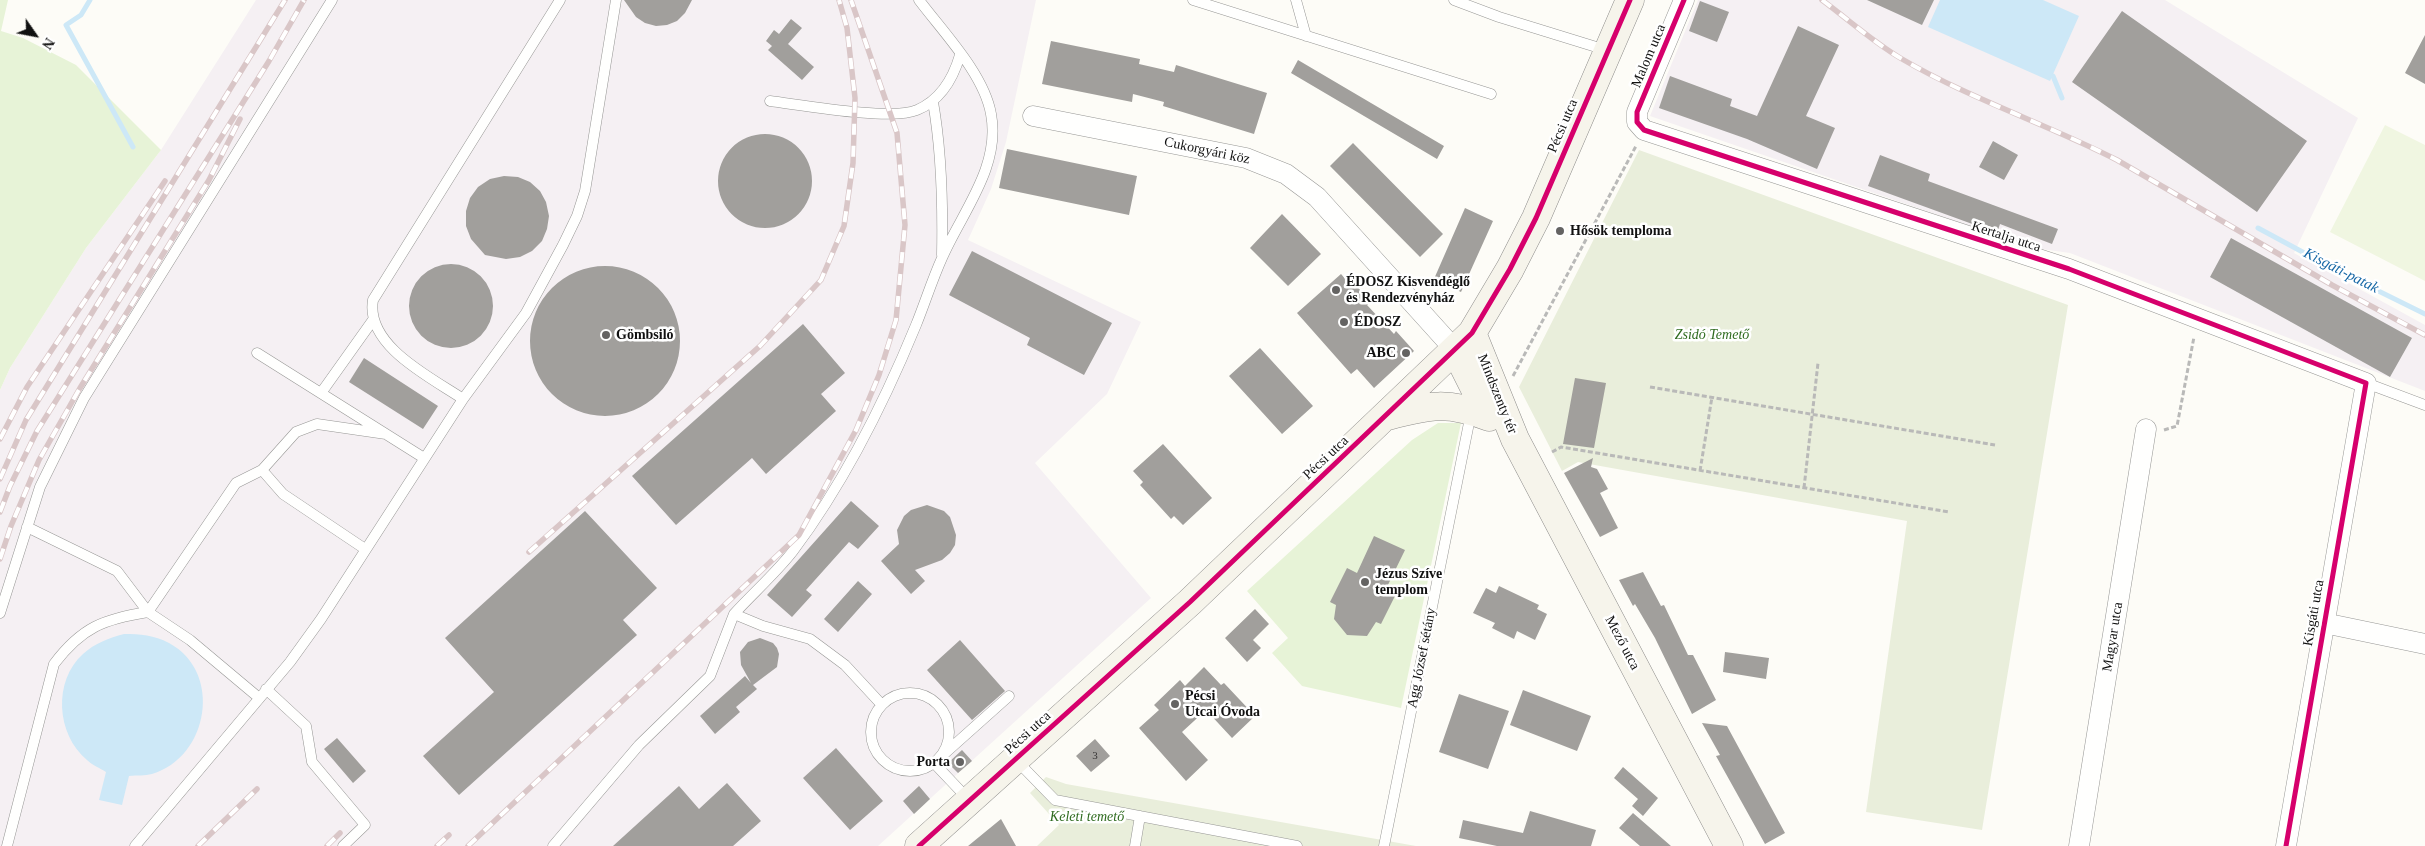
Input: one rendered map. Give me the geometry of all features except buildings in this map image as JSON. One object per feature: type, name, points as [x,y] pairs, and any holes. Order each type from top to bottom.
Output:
[{"type":"street","name":"Malom utca","points":[[1641,126],[1637,112],[1684,0]]},
{"type":"street","name":"Pécsi utca","points":[[919,846],[1190,602],[1464,342],[1510,269],[1536,218],[1627,7]]},
{"type":"street","name":"Cukorgyári köz","points":[[1033,116],[1246,158],[1286,174],[1318,196],[1464,342]]},
{"type":"street","name":"Kertalja utca","points":[[1641,126],[2070,269],[2366,384]]},
{"type":"street","name":"Mindszenty tér","points":[[1464,342],[1487,410],[1515,439]]},
{"type":"street","name":"Kisgáti utca","points":[[2286,846],[2366,384]]},
{"type":"street","points":[[1387,416],[1428,405],[1450,405],[1487,410]]},
{"type":"street","name":"Magyar utca","points":[[2078,846],[2146,429]]},
{"type":"street","name":"Mező utca","points":[[1515,439],[1729,846]]},
{"type":"street","points":[[2324,624],[2425,644]]},
{"type":"lane","points":[[0,613],[40,487],[84,398],[332,0]]},
{"type":"lane","points":[[463,398],[394,350],[383,339],[373,320],[371,311],[373,300],[560,0]]},
{"type":"lane","points":[[135,846],[258,697],[290,662],[321,619],[463,398],[526,313],[576,216],[585,191],[616,0]]},
{"type":"lane","points":[[558,844],[639,745],[710,676],[734,614],[793,552],[836,486],[878,408],[915,326],[942,258],[979,186],[989,159],[993,136],[991,114],[984,94],[960,55],[918,0]]},
{"type":"lane","points":[[1193,0],[1491,94]]},
{"type":"lane","points":[[1296,0],[1306,36]]},
{"type":"lane","points":[[1454,0],[1499,18],[1607,51]]},
{"type":"lane","points":[[770,102],[872,113],[899,114],[916,111],[933,102],[954,75],[960,55]]},
{"type":"lane","points":[[933,102],[940,144],[943,189],[942,258]]},
{"type":"lane","points":[[320,393],[373,320]]},
{"type":"lane","points":[[257,353],[424,458]]},
{"type":"lane","points":[[2366,384],[2425,405]]},
{"type":"lane","name":"Agg József sétány","points":[[1384,846],[1487,410]]},
{"type":"lane","points":[[7,846],[54,664],[70,643],[92,628],[120,617],[148,612],[236,483],[262,470],[296,432],[316,424],[386,434]]},
{"type":"lane","points":[[262,470],[283,494],[365,549]]},
{"type":"lane","points":[[27,527],[117,571],[148,612],[190,640],[258,697]]},
{"type":"lane","points":[[734,614],[763,626],[810,639],[830,651],[882,705]]},
{"type":"lane","points":[[266,689],[306,726],[312,762],[365,825],[343,846]]},
{"type":"lane","points":[[934,763],[945,748],[949,729],[946,716],[939,706],[929,698],[917,693],[904,693],[892,697],[882,705],[875,716],[871,728],[872,741],[877,753],[891,765],[910,771],[934,763],[1008,696]]},
{"type":"lane","points":[[1016,759],[1055,800],[1140,816],[1256,842],[1297,846]]},
{"type":"lane","points":[[934,763],[970,801]]},
{"type":"lane","points":[[1135,846],[1140,816]]},
{"type":"path","points":[[1487,410],[1641,126]]},
{"type":"path","points":[[2177,426],[2198,319]]},
{"type":"path","points":[[1804,488],[1814,414],[1818,362]]},
{"type":"path","points":[[1650,387],[1994,445]]},
{"type":"path","points":[[1700,471],[1712,397]]},
{"type":"path","points":[[1552,452],[1561,447],[1949,512]]},
{"type":"shaded area","points":[[256,0],[1036,0],[1006,142],[991,189],[968,240],[1141,322],[1107,394],[1035,463],[1151,598],[878,846],[0,846],[0,390],[10,368],[86,248],[161,150]]},
{"type":"shaded area","points":[[1698,0],[2165,0],[2358,118],[2294,253],[2425,325],[2425,391],[2070,253],[2034,248],[1650,116]]},
{"type":"green space","points":[[0,0],[8,0],[1,31],[23,38],[76,65],[161,150],[86,248],[10,368],[0,390]]},
{"type":"green space","points":[[2385,125],[2425,145],[2425,281],[2330,232]]},
{"type":"green space","name":"Zsidó Temető","points":[[1639,150],[2068,305],[1982,830],[1866,812],[1907,521],[1578,462],[1562,471],[1519,387]]},
{"type":"green space","points":[[1438,423],[1461,423],[1401,708],[1302,686],[1272,653],[1288,638],[1247,591],[1412,440]]},
{"type":"green space","name":"Keleti temető","points":[[1046,777],[1066,784],[1416,846],[1037,846],[1059,825],[1030,793]]},
{"type":"water","points":[[1940,0],[2043,0],[2079,16],[2050,81],[1928,27]]},
{"type":"water","points":[[124,634],[158,638],[169,643],[186,656],[197,673],[202,693],[202,713],[197,733],[186,750],[171,765],[152,774],[129,776],[122,805],[99,800],[106,772],[89,762],[77,749],[69,736],[64,722],[62,707],[63,693],[73,665],[92,647]]},
{"type":"waterway","points":[[90,0],[81,15],[66,25],[133,147]]},
{"type":"waterway","points":[[2053,76],[2062,98]]},
{"type":"waterway","name":"Kisgáti-patak","points":[[2258,228],[2336,270],[2425,314]]},
{"type":"railway","points":[[0,479],[26,420],[285,0]]},
{"type":"railway","points":[[0,512],[10,486],[37,431],[269,61],[304,0]]},
{"type":"railway","points":[[529,552],[760,346],[821,280],[844,226],[853,163],[855,98],[847,28],[839,0]]},
{"type":"railway","points":[[468,846],[799,535],[856,430],[879,375],[896,320],[905,225],[897,133],[851,0]]},
{"type":"railway","points":[[1822,0],[1902,59],[1954,87],[2117,160],[2332,285],[2425,335]]},
{"type":"railway","points":[[0,559],[11,526],[39,460],[80,388],[209,180],[240,119]]},
{"type":"railway","points":[[0,439],[27,387],[165,181]]},
{"type":"railway","points":[[198,846],[257,789]]},
{"type":"railway","points":[[327,846],[340,833]]},
{"type":"railway","points":[[437,846],[449,835]]},
{"type":"cycle path","points":[[919,846],[1190,602],[1472,333],[1510,269],[1536,218],[1630,0]]},
{"type":"cycle path","points":[[1684,0],[1637,112],[1637,122],[1644,130],[2069,269],[2366,383],[2286,846]]},
{"type":"place","name":"Hősök temploma","points":[[1560,231]]},
{"type":"place","name":"ÉDOSZ Kisvendéglő és Rendezvényház","points":[[1336,290]]},
{"type":"place","name":"ÉDOSZ","points":[[1344,322]]},
{"type":"place","name":"Gömbsiló","points":[[606,335]]},
{"type":"place","name":"ABC","points":[[1406,353]]},
{"type":"place","name":"Jézus Szíve templom","points":[[1365,582]]},
{"type":"place","name":"Pécsi Utcai Óvoda","points":[[1175,704]]},
{"type":"place","name":"Porta","points":[[960,762]]}]
